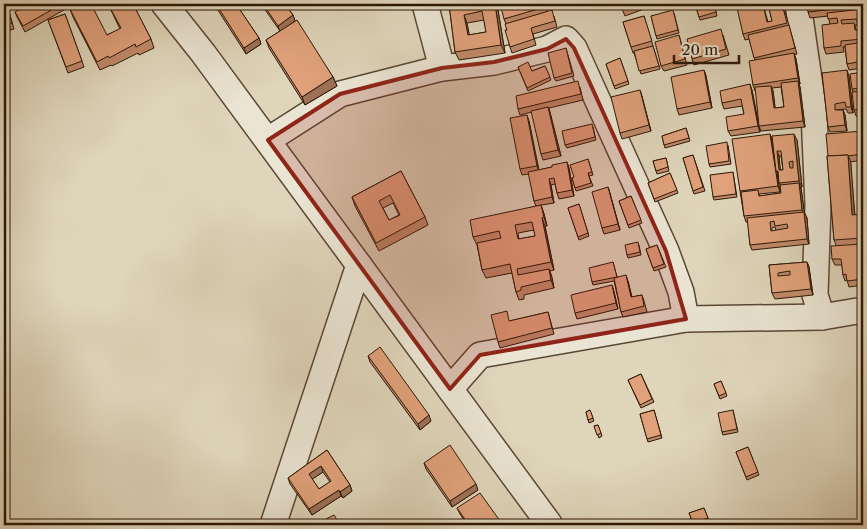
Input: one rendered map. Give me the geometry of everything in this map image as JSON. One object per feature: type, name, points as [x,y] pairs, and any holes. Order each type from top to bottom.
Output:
[{"type":"street","points":[[164,4],[268,140],[550,525]]},
{"type":"street","points":[[425,4],[442,68]]},
{"type":"street","points":[[798,4],[814,113],[818,206],[815,295],[822,317]]},
{"type":"street","points":[[268,140],[340,94],[442,68],[494,62],[547,49],[566,39],[574,48],[666,251],[681,292],[686,319]]},
{"type":"street","points":[[273,525],[359,265]]},
{"type":"street","points":[[450,389],[480,356],[686,319],[822,317],[863,310]]},
{"type":"highlighted area","points":[[566,39],[574,48],[666,251],[686,319],[480,355],[450,389],[268,140],[340,94],[442,68],[494,62],[547,49]]},
{"type":"building","points":[[4,4],[6,4],[12,23],[4,26]]},
{"type":"building","points":[[28,4],[62,4],[23,26],[15,12]]},
{"type":"building","points":[[79,4],[91,4],[107,35],[121,28],[108,4],[133,4],[151,39],[136,47],[135,44],[109,58],[108,56],[97,62],[70,9]]},
{"type":"building","points":[[216,4],[236,4],[259,38],[244,48]]},
{"type":"building","points":[[263,4],[285,4],[293,15],[278,26]]},
{"type":"building","points":[[449,4],[495,4],[501,45],[455,52]],"holes":[[[482,11],[486,32],[468,35],[464,15]]]},
{"type":"building","points":[[500,4],[544,4],[545,7],[504,19]]},
{"type":"building","points":[[620,4],[640,4],[622,10]]},
{"type":"building","points":[[695,4],[713,4],[716,12],[699,17]]},
{"type":"building","points":[[763,4],[767,22],[772,21],[768,4],[782,4],[787,23],[743,34],[737,8]]},
{"type":"building","points":[[807,4],[863,4],[863,6],[808,12]]},
{"type":"building","points":[[863,9],[863,39],[841,41],[841,46],[824,48],[822,25],[838,23],[837,18],[828,19],[827,13]],"holes":[[[857,19],[858,30],[855,30],[854,23],[842,24],[841,20]]]},
{"type":"building","points":[[552,10],[555,21],[531,28],[534,39],[510,47],[505,24]]},
{"type":"building","points":[[673,10],[678,30],[656,36],[651,16]]},
{"type":"building","points":[[65,14],[82,61],[66,67],[48,20]]},
{"type":"building","points":[[644,16],[652,41],[631,47],[623,22]]},
{"type":"building","points":[[297,20],[333,77],[302,97],[266,40]]},
{"type":"building","points":[[789,25],[795,48],[754,58],[748,35]]},
{"type":"building","points":[[721,29],[726,49],[692,59],[687,39]]},
{"type":"building","points":[[679,35],[685,59],[661,66],[655,42]]},
{"type":"building","points":[[863,42],[863,61],[847,64],[845,45]]},
{"type":"building","points":[[653,46],[659,66],[639,71],[634,51]]},
{"type":"building","points":[[566,48],[572,73],[554,78],[548,53]]},
{"type":"building","points":[[794,53],[798,78],[753,85],[749,61]]},
{"type":"building","points":[[620,58],[628,81],[614,86],[606,64]]},
{"type":"building","points":[[528,62],[532,71],[545,66],[550,77],[527,88],[518,67]]},
{"type":"building","points":[[704,70],[710,102],[677,109],[671,77]]},
{"type":"building","points":[[847,70],[851,107],[846,107],[845,102],[835,104],[835,110],[843,110],[845,125],[828,127],[822,73]]},
{"type":"building","points":[[863,72],[863,88],[852,89],[850,74]]},
{"type":"building","points":[[578,81],[581,94],[518,109],[516,96]]},
{"type":"building","points":[[798,81],[803,121],[759,126],[755,87],[771,86],[774,108],[784,107],[781,83]]},
{"type":"building","points":[[750,84],[758,126],[728,131],[726,117],[744,114],[741,99],[722,103],[720,91]]},
{"type":"building","points":[[640,90],[649,125],[620,133],[611,97]]},
{"type":"building","points":[[863,91],[863,109],[854,110],[852,92]]},
{"type":"building","points":[[548,107],[558,150],[541,154],[531,111]]},
{"type":"building","points":[[527,115],[537,166],[520,169],[510,118]]},
{"type":"building","points":[[592,124],[595,137],[565,145],[562,131]]},
{"type":"building","points":[[686,128],[689,138],[664,145],[662,136]]},
{"type":"building","points":[[863,131],[863,154],[828,156],[826,134]]},
{"type":"building","points":[[770,134],[778,186],[740,191],[732,139]]},
{"type":"building","points":[[794,134],[799,181],[779,183],[772,136]],"holes":[[[777,151],[781,151],[783,170],[779,170]],[[793,161],[793,168],[790,168],[789,162]]]},
{"type":"building","points":[[727,142],[729,161],[709,164],[706,146]]},
{"type":"building","points":[[693,155],[703,187],[693,191],[683,158]]},
{"type":"building","points":[[848,155],[852,215],[863,214],[863,238],[834,240],[827,156]]},
{"type":"building","points":[[666,158],[668,167],[656,171],[653,161]]},
{"type":"building","points":[[588,159],[592,172],[588,173],[591,183],[575,188],[570,165]]},
{"type":"building","points":[[567,162],[572,190],[557,193],[554,178],[549,179],[552,197],[534,201],[528,172]]},
{"type":"building","points":[[401,171],[425,217],[376,243],[352,197]],"holes":[[[390,195],[400,215],[389,220],[379,201]]]},
{"type":"building","points":[[733,172],[736,194],[713,197],[710,175]]},
{"type":"building","points":[[670,173],[677,190],[654,199],[648,183]]},
{"type":"building","points":[[799,183],[802,210],[744,216],[741,192],[758,190],[759,196],[781,193],[780,185]]},
{"type":"building","points":[[608,187],[618,224],[602,228],[592,192]]},
{"type":"building","points":[[631,196],[641,220],[628,225],[619,201]]},
{"type":"building","points":[[579,204],[588,233],[578,237],[568,208]]},
{"type":"building","points":[[541,205],[551,262],[517,269],[518,275],[549,269],[551,280],[521,287],[521,290],[516,292],[510,264],[482,270],[477,243],[501,238],[499,231],[473,237],[470,220]],"holes":[[[532,222],[535,236],[518,239],[515,225]]]},
{"type":"building","points":[[804,212],[807,239],[750,245],[747,218]],"holes":[[[774,221],[775,226],[787,224],[788,228],[771,231],[770,222]]]},
{"type":"building","points":[[638,242],[640,252],[627,255],[625,245]]},
{"type":"building","points":[[863,244],[863,279],[847,281],[846,274],[843,275],[841,259],[832,259],[831,246]]},
{"type":"building","points":[[657,245],[664,264],[653,268],[646,249]]},
{"type":"building","points":[[613,262],[617,277],[592,282],[589,268]]},
{"type":"building","points":[[807,262],[811,289],[772,293],[769,265]],"holes":[[[790,271],[790,275],[778,276],[778,273]]]},
{"type":"building","points":[[626,275],[631,297],[642,295],[644,306],[621,312],[614,278]]},
{"type":"building","points":[[612,285],[616,303],[575,313],[571,295]]},
{"type":"building","points":[[507,311],[509,321],[548,312],[552,328],[498,342],[491,315]]},
{"type":"building","points":[[380,347],[429,415],[418,424],[368,356]]},
{"type":"building","points":[[641,374],[652,399],[640,405],[628,380]]},
{"type":"building","points":[[721,381],[726,393],[719,396],[714,384]]},
{"type":"building","points":[[590,410],[593,418],[588,420],[586,412]]},
{"type":"building","points":[[654,410],[661,435],[647,439],[640,414]]},
{"type":"building","points":[[733,410],[737,429],[722,432],[718,413]]},
{"type":"building","points":[[598,425],[601,433],[597,435],[594,426]]},
{"type":"building","points":[[450,445],[476,484],[450,501],[424,463]]},
{"type":"building","points":[[748,447],[758,472],[746,477],[736,452]]},
{"type":"building","points":[[327,450],[350,485],[309,509],[288,478]],"holes":[[[321,466],[331,481],[319,489],[309,474]]]},
{"type":"building","points":[[480,493],[503,525],[469,525],[457,508]]},
{"type":"building","points":[[704,508],[708,518],[693,523],[689,513]]},
{"type":"building","points":[[334,515],[340,525],[320,525],[318,523]]}]
